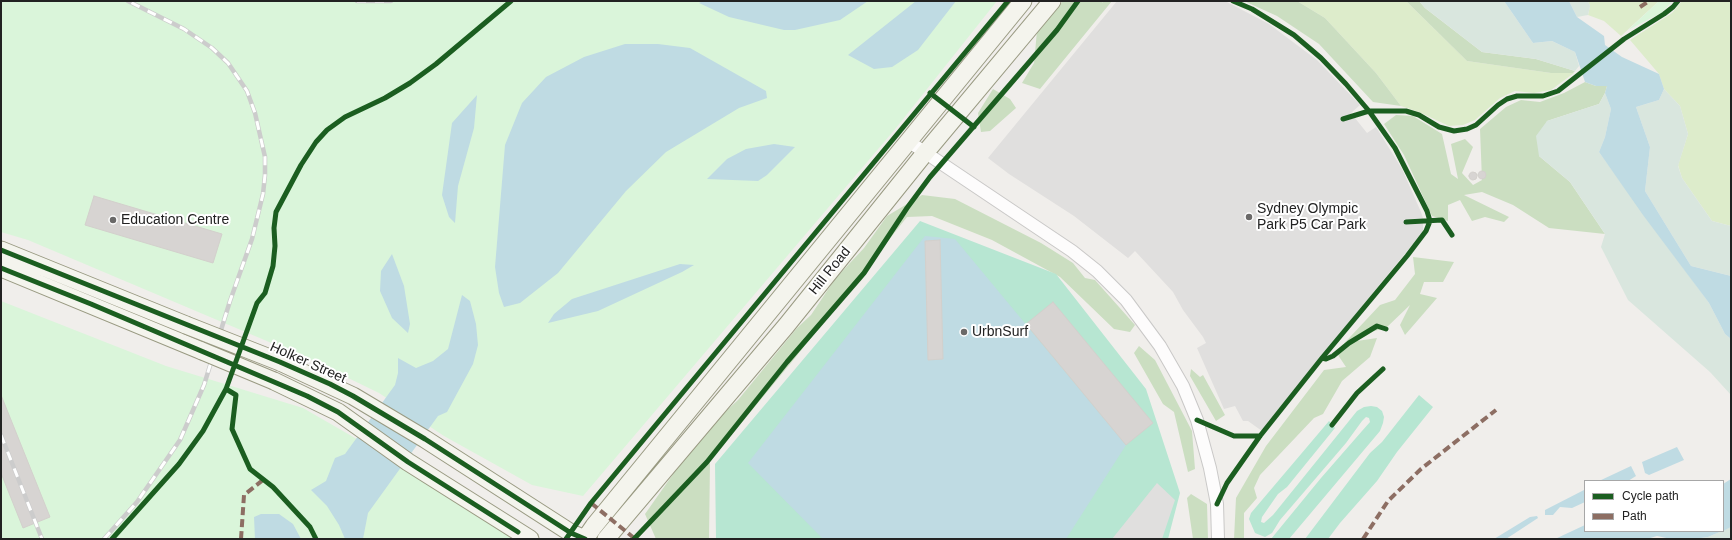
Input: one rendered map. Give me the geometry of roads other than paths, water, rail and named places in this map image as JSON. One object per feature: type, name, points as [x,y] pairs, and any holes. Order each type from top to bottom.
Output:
[{"type":"street","name":"Hill Road","points":[[585,539],[609,507],[1023,1]]},
{"type":"street","name":"Hill Road","points":[[606,539],[786,326],[925,153],[1052,1]]},
{"type":"street","points":[[908,141],[1072,251],[1097,271],[1126,300],[1160,346],[1183,386],[1197,420],[1210,468],[1217,504],[1218,539]]},
{"type":"street","name":"Holker Street","points":[[1,250],[280,362],[353,396],[425,439],[571,533],[585,539]]},
{"type":"street","points":[[1,268],[274,381],[338,412],[408,462],[523,537]]},
{"type":"water","points":[[703,1],[868,1],[840,20],[795,30],[784,30],[729,17],[699,3]]},
{"type":"water","points":[[916,1],[956,1],[918,50],[892,67],[874,69],[848,55]]},
{"type":"water","points":[[1504,1],[1569,1],[1577,17],[1604,36],[1605,45],[1622,57],[1659,74],[1664,89],[1659,100],[1636,107],[1650,147],[1645,191],[1691,266],[1731,276],[1731,339],[1725,334],[1709,303],[1643,215],[1599,152],[1605,137],[1611,109],[1605,93],[1607,86],[1596,86],[1585,82],[1575,52],[1552,41],[1533,43]]},
{"type":"water","points":[[625,44],[658,44],[690,48],[766,91],[767,98],[739,108],[666,152],[626,191],[558,273],[520,303],[504,307],[499,293],[495,267],[505,145],[522,103],[546,77],[584,57]]},
{"type":"water","points":[[477,95],[474,128],[458,186],[455,223],[449,217],[442,195],[452,123]]},
{"type":"water","points":[[774,144],[795,147],[767,175],[758,181],[707,179],[727,159],[746,149]]},
{"type":"water","name":"UrbnSurf","points":[[925,236],[955,239],[1126,445],[1066,539],[823,539],[748,463]]},
{"type":"water","points":[[392,254],[404,286],[410,324],[408,333],[392,318],[380,291],[381,271]]},
{"type":"water","points":[[680,264],[694,265],[598,311],[548,323],[554,314],[572,299]]},
{"type":"water","points":[[462,295],[470,301],[476,324],[478,345],[473,364],[447,412],[438,416],[368,513],[363,539],[345,539],[339,525],[327,506],[311,490],[326,481],[335,458],[345,454],[395,385],[398,373],[398,358],[416,368],[433,361],[448,349]]},
{"type":"water","points":[[1677,447],[1684,460],[1649,475],[1645,473],[1642,462]]},
{"type":"water","points":[[1631,466],[1636,476],[1630,480],[1601,480]]},
{"type":"water","points":[[1731,479],[1731,527],[1724,530],[1724,483]]},
{"type":"water","points":[[1584,490],[1584,502],[1572,508],[1560,507],[1553,515],[1545,515],[1545,510]]},
{"type":"water","points":[[261,514],[279,514],[293,524],[301,539],[255,539],[254,517]]},
{"type":"water","points":[[1537,516],[1538,518],[1506,539],[1494,539],[1530,517]]},
{"type":"water","points":[[1584,525],[1584,532],[1720,532],[1708,537],[1694,539],[1671,539],[1657,536],[1647,539],[1555,539]]},
{"type":"railway","points":[[104,539],[137,502],[180,440],[204,385],[230,301],[252,239],[263,194],[265,175],[265,157],[255,113],[247,91],[228,63],[212,48],[184,29],[128,1]]},
{"type":"railway","points":[[357,1],[391,1]]},
{"type":"railway","points":[[1,435],[42,539]]},
{"type":"place","name":"Sydney Olympic Park P5 Car Park","points":[[1249,217]]},
{"type":"place","name":"Education Centre","points":[[113,220]]},
{"type":"place","name":"UrbnSurf","points":[[964,332]]}]
